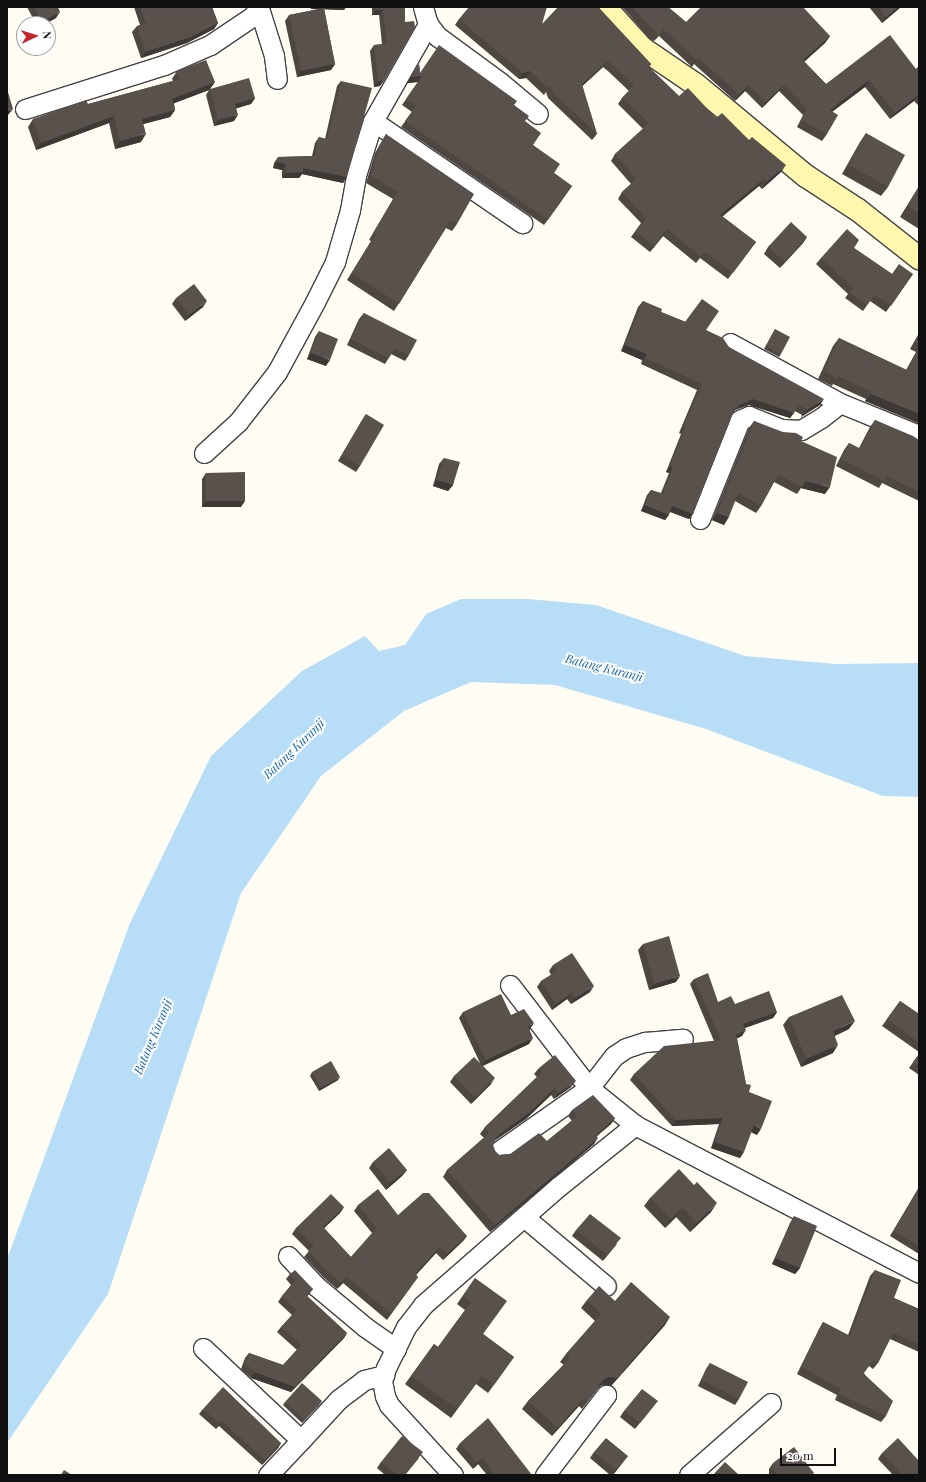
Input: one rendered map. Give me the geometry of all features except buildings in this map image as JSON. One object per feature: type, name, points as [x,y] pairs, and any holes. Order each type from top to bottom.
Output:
[{"type":"street","points":[[605,7],[642,48],[695,84],[806,176],[858,210],[919,258]]},
{"type":"street","points":[[259,8],[274,56],[276,79]]},
{"type":"street","points":[[25,109],[164,65],[210,45],[253,16],[259,8]]},
{"type":"street","points":[[426,16],[437,36],[502,83],[538,114]]},
{"type":"street","points":[[204,453],[238,422],[277,372],[316,302],[335,262],[350,210],[357,172],[373,121],[426,16]]},
{"type":"street","points":[[373,121],[522,223]]},
{"type":"street","points":[[730,343],[840,402],[919,435]]},
{"type":"street","points":[[700,519],[740,420],[749,416],[782,429],[801,430],[821,418],[840,402]]},
{"type":"street","points":[[510,985],[589,1088],[636,1125],[919,1272]]},
{"type":"street","points":[[499,1151],[589,1088],[614,1056],[626,1048],[644,1042],[683,1039]]},
{"type":"street","points":[[453,1475],[389,1404],[383,1387],[384,1375],[406,1327],[423,1305],[524,1217],[636,1125]]},
{"type":"street","points":[[524,1217],[606,1286]]},
{"type":"street","points":[[288,1256],[316,1286],[365,1327],[396,1349]]},
{"type":"street","points":[[203,1348],[301,1440]]},
{"type":"street","points":[[268,1475],[339,1399],[364,1380],[384,1375]]},
{"type":"street","points":[[545,1475],[606,1395]]},
{"type":"street","points":[[689,1475],[771,1402]]},
{"type":"water","name":"Batang Kuranji","points":[[461,599],[528,599],[596,605],[745,656],[836,664],[919,663],[919,797],[883,796],[706,729],[555,685],[471,682],[404,711],[321,776],[241,893],[108,1294],[7,1443],[7,1259],[130,923],[211,756],[302,671],[365,636],[379,651],[405,645],[426,614]]}]
